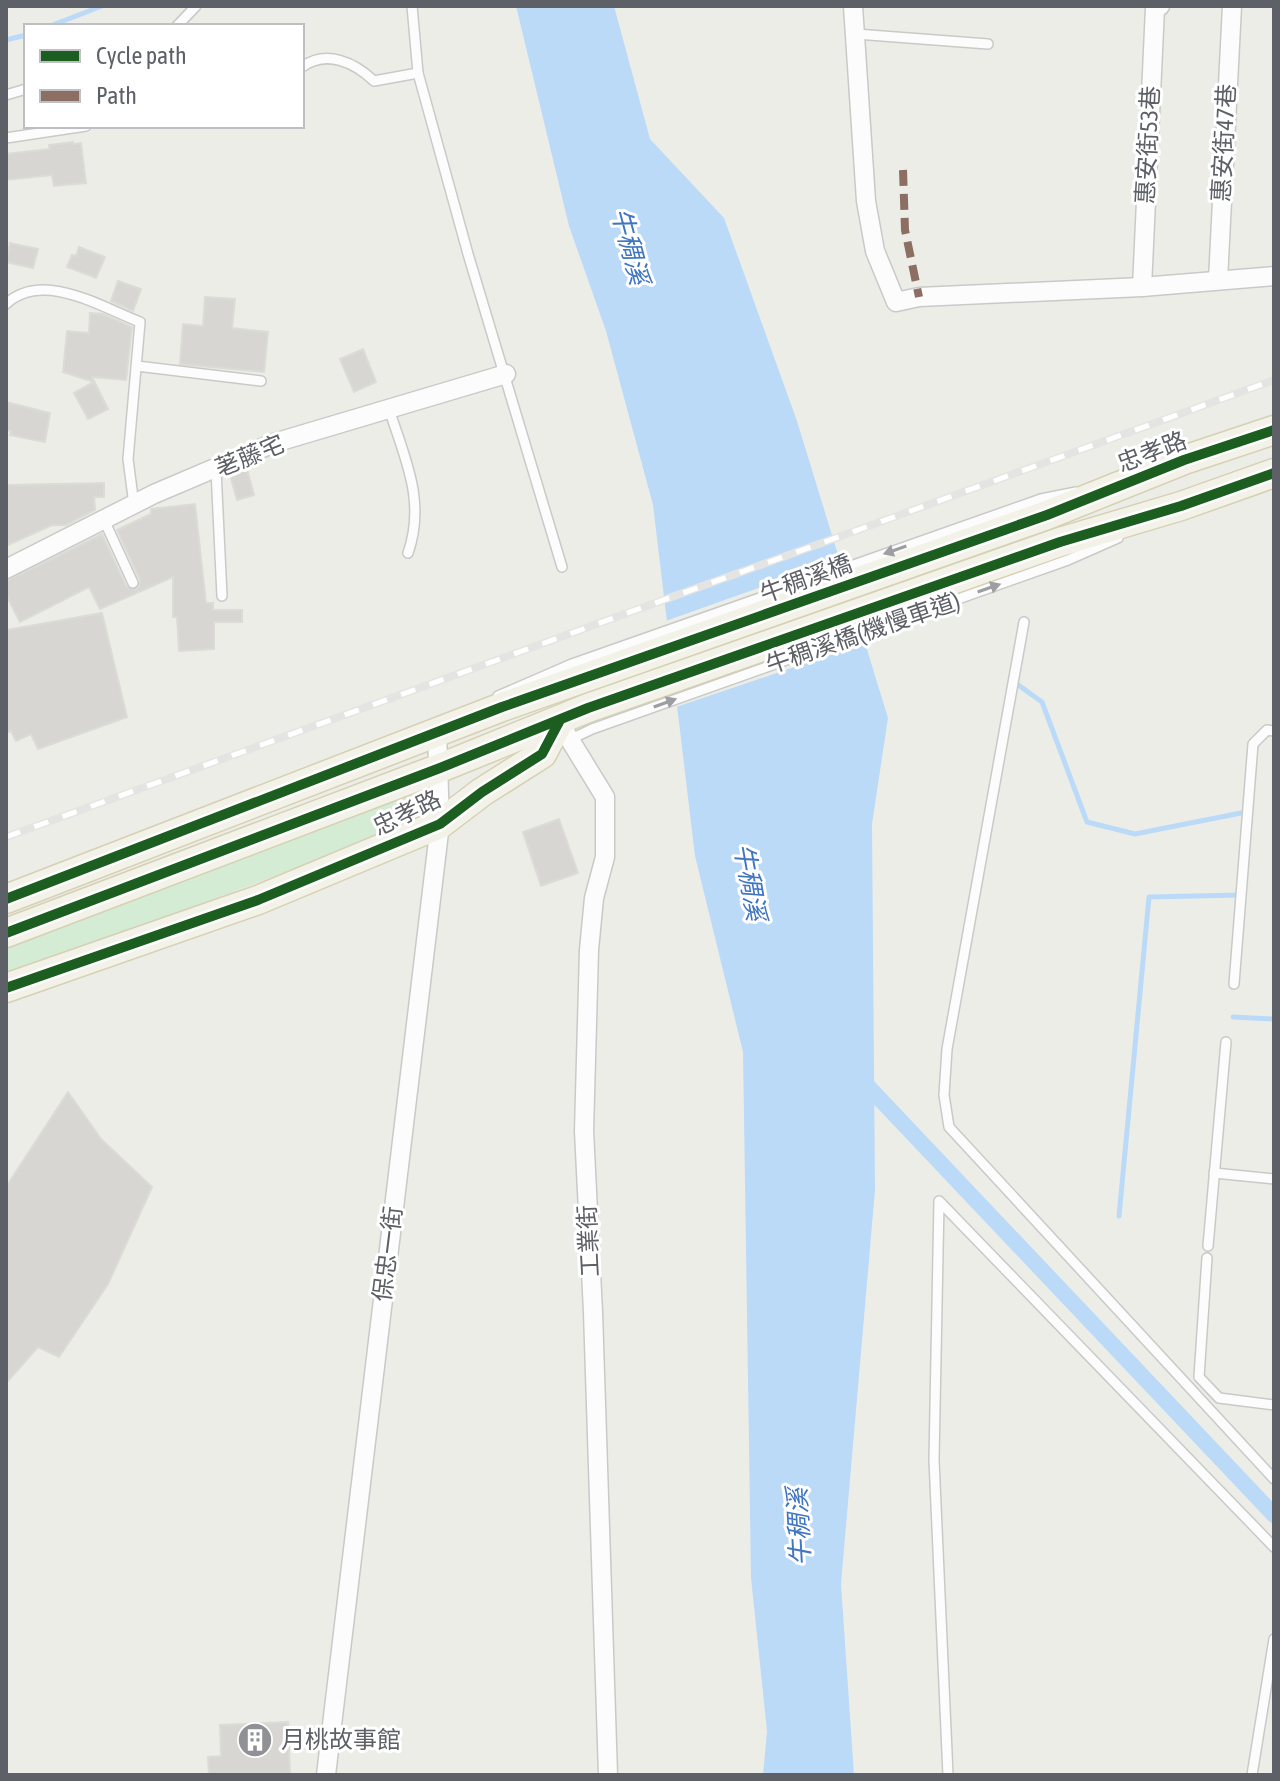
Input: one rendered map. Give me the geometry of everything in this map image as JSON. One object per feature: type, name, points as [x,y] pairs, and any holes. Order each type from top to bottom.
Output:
[{"type":"main road","name":"忠孝路","points":[[1047,506],[1099,494],[1184,460],[1274,430]]},
{"type":"main road","name":"牛稠溪橋","points":[[564,731],[1274,473]]},
{"type":"main road","name":"牛稠溪橋","points":[[437,732],[575,673],[1047,506]]},
{"type":"main road","name":"忠孝路","points":[[6,988],[258,900],[440,824],[482,792],[542,754],[564,731]]},
{"type":"main road","name":"忠孝路","points":[[6,933],[440,768],[564,731]]},
{"type":"main road","points":[[6,899],[437,732]]},
{"type":"street","points":[[853,6],[866,201],[875,251],[896,302],[919,297],[1142,287],[1274,276]]},
{"type":"street","name":"惠安街53巷","points":[[1142,287],[1155,8],[1160,6]]},
{"type":"street","name":"惠安街47巷","points":[[1218,280],[1232,6]]},
{"type":"street","name":"荖藤宅","points":[[6,569],[154,494],[274,443],[506,374]]},
{"type":"street","name":"工業街","points":[[564,731],[605,797],[605,857],[594,898],[589,950],[584,1131],[608,1775]]},
{"type":"street","name":"保忠一街","points":[[326,1775],[440,824],[437,732]]},
{"type":"lane","points":[[179,24],[196,6]]},
{"type":"lane","points":[[412,6],[418,73],[468,254],[562,567]]},
{"type":"lane","points":[[856,34],[988,44]]},
{"type":"lane","points":[[304,66],[325,58],[344,61],[361,68],[374,81],[418,73]]},
{"type":"lane","points":[[6,138],[73,128]]},
{"type":"lane","points":[[6,304],[28,289],[55,289],[140,322],[128,459],[134,505]]},
{"type":"lane","points":[[137,366],[261,381]]},
{"type":"lane","points":[[389,409],[415,488],[416,532],[408,553]]},
{"type":"lane","points":[[216,470],[222,596]]},
{"type":"lane","points":[[104,520],[133,583]]},
{"type":"lane","points":[[1024,622],[947,1049],[944,1095],[949,1127],[1274,1479]]},
{"type":"lane","points":[[1234,984],[1253,744],[1267,730],[1274,731]]},
{"type":"lane","points":[[1208,1246],[1226,1042]]},
{"type":"lane","points":[[1214,1173],[1274,1179]]},
{"type":"lane","points":[[948,1775],[934,1460],[939,1201],[1274,1547]]},
{"type":"lane","points":[[1207,1258],[1199,1377],[1219,1398],[1274,1405]]},
{"type":"lane","points":[[1252,1775],[1274,1639]]},
{"type":"green space","points":[[415,788],[423,791],[429,799],[422,820],[6,978],[6,945]]},
{"type":"water","name":"牛稠溪","points":[[516,6],[614,6],[650,139],[724,218],[797,421],[888,718],[872,824],[875,1190],[841,1584],[854,1775],[763,1775],[767,1731],[751,1578],[743,1052],[695,856],[653,505],[606,331],[569,226]]},
{"type":"pier","points":[[843,558],[869,642],[673,708],[663,622]]},
{"type":"building","points":[[81,143],[86,183],[54,186],[52,175],[6,180],[6,154],[50,149],[49,145]]},
{"type":"building","points":[[10,243],[38,249],[33,268],[6,262]]},
{"type":"building","points":[[79,247],[105,257],[96,278],[67,267]]},
{"type":"building","points":[[118,281],[141,289],[133,311],[111,301]]},
{"type":"building","points":[[205,297],[235,299],[232,328],[268,332],[264,372],[180,364],[183,324],[203,326]]},
{"type":"building","points":[[90,313],[103,314],[132,327],[126,380],[92,377],[108,409],[88,419],[74,393],[94,382],[63,372],[67,331],[89,333]]},
{"type":"building","points":[[363,349],[376,382],[354,392],[340,359]]},
{"type":"building","points":[[6,402],[50,413],[45,442],[10,435],[11,431],[6,430]]},
{"type":"building","points":[[247,469],[254,495],[237,500],[230,475]]},
{"type":"building","points":[[104,483],[104,497],[94,497],[95,510],[66,525],[52,525],[6,546],[6,485]]},
{"type":"building","points":[[195,504],[206,603],[213,603],[213,610],[242,610],[242,622],[214,622],[214,649],[179,651],[177,617],[173,617],[173,577],[100,609],[89,587],[20,622],[6,595],[6,581],[102,534],[126,586],[135,590],[140,580],[117,530],[151,514],[151,509]]},
{"type":"building","points":[[102,613],[127,717],[38,749],[31,734],[16,741],[11,731],[6,733],[6,630]]},
{"type":"building","points":[[559,819],[578,873],[541,886],[523,832]]},
{"type":"building","points":[[68,1092],[101,1139],[152,1187],[108,1284],[59,1357],[38,1347],[6,1383],[6,1187]]},
{"type":"building","name":"月桃故事館","points":[[288,1722],[290,1774],[209,1775],[208,1757],[221,1756],[220,1725]]},
{"type":"waterway","points":[[55,24],[102,6]]},
{"type":"waterway","points":[[6,40],[24,36]]},
{"type":"waterway","points":[[1014,682],[1042,702],[1087,822],[1135,834],[1246,812]]},
{"type":"waterway","points":[[1119,1216],[1149,897],[1240,895]]},
{"type":"waterway","points":[[1233,1017],[1274,1019]]},
{"type":"waterway","points":[[860,1078],[1274,1515]]},
{"type":"railway","points":[[6,837],[1274,380]]},
{"type":"marked path","points":[[903,170],[905,230],[919,297]]},
{"type":"cycle path","points":[[6,899],[502,707],[1047,515],[1184,460],[1274,430]]},
{"type":"cycle path","name":"牛稠溪橋(機慢車道)","points":[[6,933],[440,768],[588,708],[1060,542],[1181,506],[1274,473]]},
{"type":"cycle path","points":[[6,988],[258,900],[440,824],[482,792],[542,754],[559,722]]},
{"type":"place","name":"月桃故事館","points":[[255,1740]]}]
